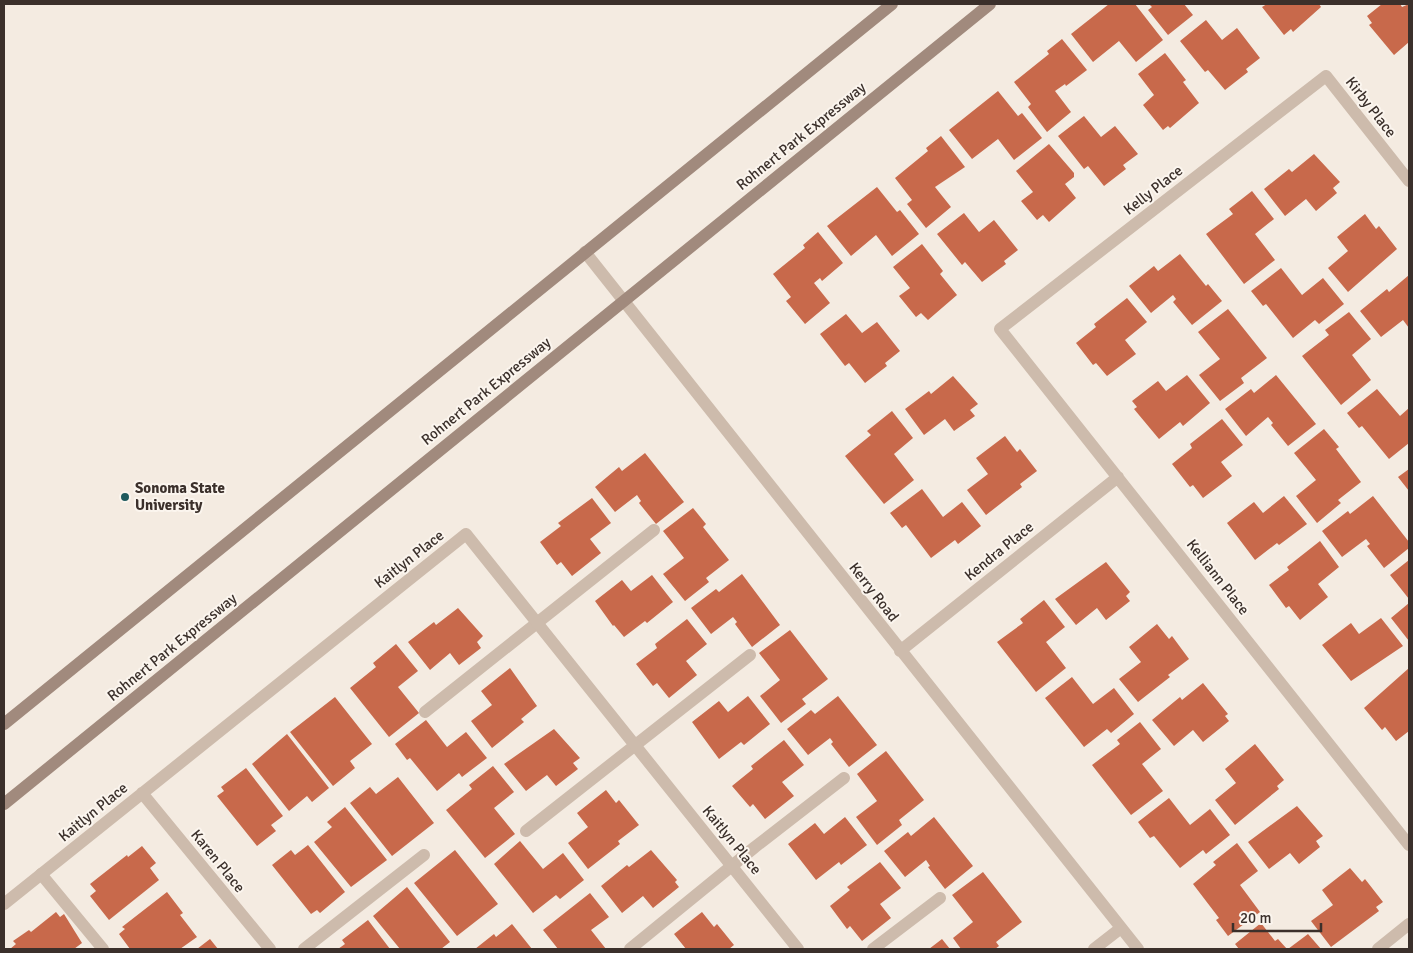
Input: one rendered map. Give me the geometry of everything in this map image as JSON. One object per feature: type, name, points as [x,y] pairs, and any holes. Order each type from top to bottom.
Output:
[{"type":"main road","points":[[4,724],[892,4]]},
{"type":"main road","name":"Rohnert Park Expressway","points":[[4,804],[990,4]]},
{"type":"street","name":"Kirby Place","points":[[1326,76],[1409,181]]},
{"type":"street","name":"Kelly Place","points":[[1000,329],[1326,76]]},
{"type":"street","name":"Kerry Road","points":[[585,252],[1138,949]]},
{"type":"street","name":"Kelliann Place","points":[[1000,329],[1409,845]]},
{"type":"street","name":"Kendra Place","points":[[900,651],[1118,476]]},
{"type":"street","points":[[426,712],[654,530]]},
{"type":"street","name":"Kaitlyn Place","points":[[4,904],[466,534],[798,949]]},
{"type":"street","points":[[526,831],[750,655]]},
{"type":"street","points":[[630,949],[844,778]]},
{"type":"street","name":"Karen Place","points":[[142,793],[270,949]]},
{"type":"street","points":[[304,949],[424,855]]},
{"type":"street","points":[[41,874],[103,949]]},
{"type":"street","points":[[873,949],[940,898]]},
{"type":"street","points":[[1378,949],[1409,924]]},
{"type":"street","points":[[1094,949],[1121,928]]},
{"type":"building","points":[[1109,4],[1135,4],[1163,40],[1136,62],[1119,41],[1093,62],[1071,34]]},
{"type":"building","points":[[1149,4],[1184,4],[1193,15],[1168,35],[1148,10],[1152,7]]},
{"type":"building","points":[[1267,4],[1319,4],[1321,7],[1293,32],[1291,29],[1284,35],[1262,7]]},
{"type":"building","points":[[1382,4],[1400,4],[1402,7],[1409,4],[1409,42],[1394,55],[1369,25],[1372,23],[1367,16]]},
{"type":"building","points":[[1206,20],[1222,40],[1237,28],[1260,58],[1246,69],[1248,72],[1225,90],[1208,70],[1205,72],[1180,41]]},
{"type":"building","points":[[1062,39],[1087,70],[1066,86],[1065,84],[1055,91],[1071,112],[1047,132],[1028,107],[1031,104],[1014,82],[1049,54],[1047,51]]},
{"type":"building","points":[[1165,53],[1186,80],[1183,82],[1199,103],[1170,128],[1168,126],[1163,130],[1143,105],[1154,95],[1138,74]]},
{"type":"building","points":[[998,91],[1018,116],[1022,113],[1042,138],[1014,160],[998,139],[972,159],[949,130]]},
{"type":"building","points":[[1084,116],[1101,137],[1115,126],[1138,154],[1123,165],[1126,169],[1104,186],[1088,166],[1084,169],[1058,136]]},
{"type":"building","points":[[941,136],[965,167],[935,187],[951,207],[926,228],[907,204],[912,200],[895,178],[928,151],[926,148]]},
{"type":"building","points":[[1049,144],[1074,173],[1074,177],[1065,184],[1076,198],[1049,222],[1043,215],[1037,220],[1021,201],[1033,192],[1016,171]]},
{"type":"building","points":[[1314,154],[1340,182],[1333,188],[1337,193],[1316,211],[1306,199],[1285,216],[1264,189],[1289,169],[1292,172]]},
{"type":"building","points":[[877,187],[897,212],[900,210],[919,234],[892,256],[876,235],[851,256],[827,226]]},
{"type":"building","points":[[1252,191],[1274,219],[1255,234],[1275,260],[1244,284],[1206,234],[1233,214],[1229,209]]},
{"type":"building","points":[[964,213],[979,232],[994,220],[1018,250],[1004,261],[1006,264],[982,282],[965,262],[962,265],[937,234]]},
{"type":"building","points":[[1365,214],[1376,229],[1379,226],[1397,249],[1348,292],[1328,268],[1348,251],[1337,237]]},
{"type":"building","points":[[818,232],[843,263],[822,281],[820,278],[814,283],[830,303],[805,324],[786,301],[791,297],[773,274],[805,248],[803,245]]},
{"type":"building","points":[[922,244],[943,271],[940,274],[957,295],[928,320],[921,313],[916,317],[899,296],[910,288],[893,267]]},
{"type":"building","points":[[1180,254],[1206,286],[1208,284],[1222,301],[1192,325],[1173,302],[1176,299],[1173,295],[1151,313],[1129,286],[1154,266],[1158,271]]},
{"type":"building","points":[[1281,268],[1302,295],[1323,278],[1344,304],[1319,324],[1315,320],[1293,338],[1266,304],[1263,306],[1251,291]]},
{"type":"building","points":[[1409,275],[1409,328],[1403,320],[1381,337],[1360,311],[1387,289],[1389,292]]},
{"type":"building","points":[[1127,298],[1147,322],[1125,340],[1136,354],[1107,376],[1096,363],[1093,365],[1076,343],[1096,327],[1094,324]]},
{"type":"building","points":[[1228,309],[1267,358],[1241,378],[1244,383],[1220,401],[1199,375],[1220,359],[1198,332]]},
{"type":"building","points":[[1349,312],[1371,339],[1352,355],[1371,380],[1341,405],[1302,356],[1329,335],[1325,330]]},
{"type":"building","points":[[846,314],[862,333],[877,322],[900,351],[885,363],[887,366],[865,383],[849,363],[845,366],[820,334]]},
{"type":"building","points":[[1187,375],[1210,403],[1183,426],[1180,422],[1159,439],[1134,409],[1137,407],[1132,401],[1158,381],[1166,391]]},
{"type":"building","points":[[1276,375],[1316,424],[1288,446],[1271,425],[1273,423],[1268,417],[1246,436],[1225,409],[1251,389],[1254,393]]},
{"type":"building","points":[[953,376],[978,404],[970,410],[975,416],[954,431],[945,419],[924,435],[905,409],[929,391],[931,394]]},
{"type":"building","points":[[1377,389],[1400,416],[1409,408],[1409,443],[1389,459],[1362,426],[1359,428],[1347,413]]},
{"type":"building","points":[[892,411],[913,438],[894,454],[914,480],[884,504],[845,456],[871,435],[867,431]]},
{"type":"building","points":[[1222,419],[1243,445],[1221,462],[1232,476],[1203,498],[1193,485],[1190,487],[1172,464],[1192,448],[1190,444]]},
{"type":"building","points":[[1324,429],[1339,447],[1336,449],[1361,482],[1338,500],[1341,503],[1317,523],[1296,496],[1316,480],[1294,453]]},
{"type":"building","points":[[1005,436],[1017,452],[1020,449],[1037,471],[1020,484],[1022,487],[986,515],[967,490],[988,474],[976,458]]},
{"type":"building","points":[[645,453],[684,502],[656,524],[639,503],[641,501],[637,495],[615,512],[595,487],[619,467],[622,471]]},
{"type":"building","points":[[1409,469],[1409,491],[1398,477]]},
{"type":"building","points":[[922,489],[943,517],[962,502],[981,526],[958,544],[955,540],[931,558],[906,525],[902,528],[890,513]]},
{"type":"building","points":[[1284,496],[1307,524],[1255,560],[1227,523],[1254,502],[1263,513]]},
{"type":"building","points":[[1373,496],[1409,542],[1409,548],[1384,568],[1367,546],[1370,544],[1366,539],[1342,557],[1322,531],[1348,511],[1350,514]]},
{"type":"building","points":[[592,498],[611,523],[590,539],[601,553],[572,576],[561,562],[557,565],[540,542],[561,526],[558,523]]},
{"type":"building","points":[[693,508],[706,524],[703,527],[729,560],[706,578],[709,582],[685,601],[663,574],[684,558],[663,531]]},
{"type":"building","points":[[1320,541],[1339,567],[1318,584],[1328,597],[1300,620],[1289,606],[1286,608],[1269,585],[1289,570],[1287,567]]},
{"type":"building","points":[[1409,560],[1409,599],[1390,575]]},
{"type":"building","points":[[1106,562],[1130,592],[1126,596],[1130,601],[1106,620],[1097,608],[1076,625],[1055,599]]},
{"type":"building","points":[[742,574],[780,625],[752,647],[735,624],[737,622],[733,617],[711,634],[691,608],[716,589],[719,592]]},
{"type":"building","points":[[652,575],[673,602],[647,623],[645,621],[624,637],[613,626],[595,601],[622,580],[631,591]]},
{"type":"building","points":[[1044,600],[1065,627],[1046,642],[1066,668],[1036,692],[997,642],[1023,623],[1020,619]]},
{"type":"building","points":[[1409,603],[1409,641],[1391,618]]},
{"type":"building","points":[[458,608],[483,636],[477,642],[481,648],[459,665],[450,653],[430,670],[408,642],[434,622],[436,625]]},
{"type":"building","points":[[1381,618],[1403,646],[1351,681],[1322,645],[1351,623],[1359,634]]},
{"type":"building","points":[[687,619],[707,644],[686,661],[697,675],[669,698],[657,683],[653,686],[636,664],[657,648],[655,644]]},
{"type":"building","points":[[1157,624],[1169,639],[1172,636],[1189,659],[1168,675],[1170,677],[1138,702],[1119,679],[1141,662],[1129,647]]},
{"type":"building","points":[[790,630],[828,679],[802,699],[806,704],[781,723],[760,696],[780,680],[759,653]]},
{"type":"building","points":[[396,644],[418,671],[398,687],[419,713],[389,737],[350,688],[376,667],[373,663]]},
{"type":"building","points":[[510,668],[537,706],[521,719],[524,722],[492,748],[471,721],[492,705],[481,691]]},
{"type":"building","points":[[1409,668],[1409,731],[1396,741],[1385,727],[1382,730],[1364,708]]},
{"type":"building","points":[[1072,677],[1093,704],[1114,688],[1134,714],[1111,733],[1107,729],[1084,747],[1045,698]]},
{"type":"building","points":[[1203,683],[1228,714],[1225,716],[1229,721],[1203,742],[1193,730],[1174,746],[1152,720],[1180,697],[1182,700]]},
{"type":"building","points":[[748,696],[770,724],[744,745],[741,742],[719,759],[692,722],[719,701],[728,712]]},
{"type":"building","points":[[838,696],[877,745],[849,767],[831,744],[833,742],[830,738],[808,755],[787,729],[811,710],[815,714]]},
{"type":"building","points":[[335,697],[372,744],[350,761],[355,768],[333,786],[290,732]]},
{"type":"building","points":[[426,720],[447,747],[466,732],[487,758],[462,777],[459,773],[437,791],[410,758],[407,760],[395,744]]},
{"type":"building","points":[[1140,722],[1161,749],[1142,764],[1163,791],[1131,815],[1092,765],[1120,744],[1117,740]]},
{"type":"building","points":[[554,729],[580,758],[573,763],[578,769],[556,786],[547,775],[526,791],[504,764]]},
{"type":"building","points":[[287,734],[329,788],[312,802],[307,796],[289,811],[252,764]]},
{"type":"building","points":[[784,740],[804,765],[782,782],[794,796],[765,819],[753,804],[750,807],[732,786],[753,769],[751,766]]},
{"type":"building","points":[[1255,744],[1284,780],[1277,786],[1279,789],[1235,825],[1215,800],[1236,783],[1225,769]]},
{"type":"building","points":[[886,751],[924,800],[899,820],[902,825],[877,845],[856,817],[877,801],[857,774]]},
{"type":"building","points":[[493,766],[514,792],[494,808],[515,834],[485,858],[446,810],[472,789],[469,785]]},
{"type":"building","points":[[246,768],[283,816],[271,825],[276,831],[257,846],[217,796],[224,791],[221,787]]},
{"type":"building","points":[[398,777],[434,823],[392,856],[350,803],[370,787],[376,794]]},
{"type":"building","points":[[606,790],[616,803],[619,800],[639,825],[618,841],[620,844],[588,869],[568,843],[588,827],[577,813]]},
{"type":"building","points":[[1169,798],[1190,825],[1210,809],[1230,835],[1206,854],[1203,850],[1180,868],[1154,836],[1150,838],[1138,822]]},
{"type":"building","points":[[1297,806],[1323,836],[1316,841],[1320,847],[1299,864],[1290,853],[1269,869],[1248,842]]},
{"type":"building","points":[[345,807],[387,860],[351,887],[314,842],[332,827],[327,822]]},
{"type":"building","points":[[845,817],[867,845],[841,865],[839,862],[816,880],[788,844],[815,823],[824,834]]},
{"type":"building","points":[[934,817],[973,866],[945,889],[928,867],[930,866],[926,860],[905,877],[884,851],[908,832],[911,836]]},
{"type":"building","points":[[520,841],[543,869],[563,853],[584,880],[560,899],[556,895],[533,913],[494,864]]},
{"type":"building","points":[[1237,843],[1258,871],[1240,885],[1260,912],[1228,936],[1216,920],[1219,918],[1193,884],[1216,865],[1213,862]]},
{"type":"building","points":[[308,845],[345,892],[320,913],[317,910],[311,914],[272,865],[291,850],[295,855]]},
{"type":"building","points":[[142,846],[156,863],[150,868],[159,880],[109,920],[90,896],[96,891],[90,884],[127,855],[128,857]]},
{"type":"building","points":[[455,850],[498,904],[457,936],[414,883]]},
{"type":"building","points":[[651,850],[677,880],[675,882],[679,887],[653,908],[643,896],[622,913],[601,886],[627,865],[629,867]]},
{"type":"building","points":[[880,862],[901,888],[880,904],[891,918],[862,941],[850,926],[847,929],[830,906],[850,890],[847,887]]},
{"type":"building","points":[[1350,868],[1362,882],[1365,879],[1383,902],[1376,907],[1379,911],[1331,947],[1311,921],[1333,905],[1322,890]]},
{"type":"building","points":[[983,872],[1022,922],[996,942],[999,946],[995,949],[961,949],[953,938],[973,922],[952,895]]},
{"type":"building","points":[[407,887],[450,942],[441,949],[400,949],[373,916]]},
{"type":"building","points":[[167,892],[183,913],[180,915],[197,937],[180,949],[130,949],[119,934],[125,929],[122,927]]},
{"type":"building","points":[[590,893],[609,917],[591,930],[606,949],[558,949],[543,930]]},
{"type":"building","points":[[56,912],[60,917],[64,914],[82,943],[74,949],[10,949],[16,944],[13,941],[29,930],[31,932]]},
{"type":"building","points":[[702,912],[714,927],[717,924],[734,945],[729,949],[686,949],[674,934]]},
{"type":"building","points":[[368,920],[390,949],[338,949],[345,944],[342,940]]},
{"type":"building","points":[[1261,923],[1275,941],[1278,939],[1287,949],[1239,949],[1235,944]]},
{"type":"building","points":[[512,924],[532,949],[475,949],[494,934],[496,937]]},
{"type":"building","points":[[1308,934],[1321,949],[1288,949]]},
{"type":"building","points":[[210,939],[218,949],[197,949]]},
{"type":"building","points":[[942,939],[950,949],[929,949]]},
{"type":"place","name":"Sonoma State University","points":[[125,497]]}]
